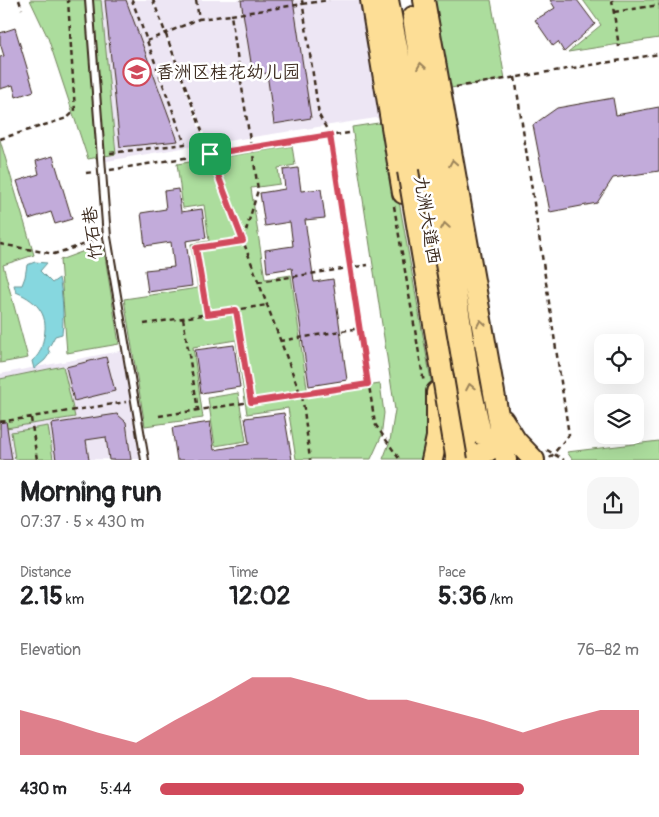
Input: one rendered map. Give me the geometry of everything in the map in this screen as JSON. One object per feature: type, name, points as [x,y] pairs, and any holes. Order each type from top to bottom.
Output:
[{"type":"main road","points":[[372,0],[438,437],[432,460]]},
{"type":"main road","points":[[380,0],[457,460]]},
{"type":"main road","name":"九洲大道西","points":[[388,0],[402,68],[455,391],[473,437],[470,384],[411,0]]},
{"type":"main road","points":[[424,0],[506,460]]},
{"type":"main road","points":[[431,389],[450,460]]},
{"type":"main road","points":[[496,405],[516,441],[534,460]]},
{"type":"main road","points":[[445,438],[459,454],[472,459],[481,459],[489,456],[495,450],[499,440],[500,426]]},
{"type":"lane","name":"竹石巷","points":[[89,0],[107,237],[145,460]]},
{"type":"path","points":[[19,0],[22,9]]},
{"type":"path","points":[[0,139],[67,118],[76,111],[68,0]]},
{"type":"path","points":[[100,154],[185,144],[132,0]]},
{"type":"path","points":[[153,0],[303,401],[310,460]]},
{"type":"path","points":[[196,0],[199,19]]},
{"type":"path","points":[[147,41],[199,19],[303,2],[329,0]]},
{"type":"path","points":[[612,0],[620,47]]},
{"type":"path","points":[[303,2],[319,115],[330,135],[375,424],[400,460]]},
{"type":"path","points":[[614,12],[659,5]]},
{"type":"path","points":[[231,15],[258,190],[243,241]]},
{"type":"path","points":[[440,90],[659,54]]},
{"type":"path","points":[[515,77],[569,435],[549,460]]},
{"type":"path","points":[[86,174],[349,132]]},
{"type":"path","points":[[393,200],[431,389]]},
{"type":"path","points":[[0,244],[54,254],[107,237]]},
{"type":"path","points":[[207,314],[196,248],[243,241]]},
{"type":"path","points":[[258,282],[368,265]]},
{"type":"path","points":[[144,324],[267,305]]},
{"type":"path","points":[[236,310],[251,402]]},
{"type":"path","points":[[183,318],[198,410]]},
{"type":"path","points":[[280,341],[360,328]]},
{"type":"path","points":[[159,416],[368,384]]},
{"type":"path","points":[[0,422],[135,401]]},
{"type":"path","points":[[31,418],[37,460]]},
{"type":"shaded area","name":"香洲区桂花幼儿园","points":[[89,0],[152,0],[205,144],[101,162]]},
{"type":"shaded area","points":[[153,0],[373,0],[389,116],[208,144]]},
{"type":"shaded area","points":[[125,350],[144,459],[0,460],[0,374]]},
{"type":"green space","points":[[30,0],[101,0],[116,154],[88,159],[48,38]]},
{"type":"green space","points":[[428,0],[491,0],[505,79],[445,89]]},
{"type":"green space","points":[[583,0],[659,0],[659,38],[568,52],[601,25]]},
{"type":"green space","points":[[385,122],[433,392],[425,459],[383,459],[390,441],[395,410],[352,127]]},
{"type":"green space","points":[[0,140],[34,255],[3,265],[28,358],[0,363]]},
{"type":"green space","points":[[292,146],[295,165],[278,168],[280,184],[251,188],[265,279],[291,275],[308,395],[380,384],[384,413],[381,437],[371,459],[296,459],[288,408],[247,414],[236,340],[193,347],[203,418],[145,426],[124,299],[198,288],[191,244],[209,241],[204,205],[183,208],[177,164]]},
{"type":"green space","points":[[103,244],[119,344],[67,353],[60,260]]},
{"type":"green space","points":[[63,366],[75,417],[0,429],[0,379]]},
{"type":"green space","points":[[238,393],[246,441],[215,446],[208,398]]},
{"type":"green space","points":[[48,426],[53,459],[15,459],[11,432]]},
{"type":"green space","points":[[659,441],[659,459],[572,459],[567,452],[644,444]]},
{"type":"water","points":[[35,262],[47,263],[40,271],[52,283],[59,278],[63,320],[62,334],[55,336],[48,349],[50,353],[34,369],[32,361],[38,355],[45,332],[44,317],[31,300],[16,292],[14,285],[22,285],[27,265]]},
{"type":"building","points":[[105,0],[126,0],[178,141],[120,147]]},
{"type":"building","points":[[241,0],[293,0],[311,118],[274,124],[267,73],[253,75]]},
{"type":"building","points":[[550,0],[577,0],[595,24],[564,52],[558,42],[553,46],[535,20],[555,8]]},
{"type":"building","points":[[15,28],[34,91],[16,97],[13,85],[0,89],[0,57],[4,56],[0,43],[0,33]]},
{"type":"building","points":[[613,98],[616,115],[659,107],[659,171],[613,178],[597,203],[550,212],[533,125],[557,108]]},
{"type":"building","points":[[53,156],[72,219],[55,224],[51,212],[29,219],[17,181],[39,174],[36,161]]},
{"type":"building","points":[[298,168],[301,191],[321,189],[325,218],[305,220],[314,282],[333,279],[347,380],[309,386],[292,268],[267,272],[265,250],[293,246],[290,222],[265,226],[260,193],[285,189],[283,170]]},
{"type":"building","points":[[178,189],[181,212],[202,209],[206,238],[186,241],[192,286],[148,292],[145,270],[174,267],[171,242],[145,246],[141,213],[166,209],[164,191]]},
{"type":"building","points":[[234,345],[240,387],[201,393],[195,350]]},
{"type":"building","points":[[106,357],[115,391],[74,401],[66,367]]},
{"type":"building","points":[[284,413],[292,460],[177,460],[172,428],[210,422],[214,450],[249,444],[245,418]]},
{"type":"building","points":[[117,414],[126,422],[131,460],[109,460],[106,437],[86,440],[89,460],[56,460],[51,424]]},
{"type":"building","points":[[0,421],[6,421],[12,460],[0,460]]},
{"type":"place","name":"香洲区桂花幼儿园","points":[[137,72]]},
{"type":"route","points":[[330,135],[368,384],[251,402],[236,310],[207,314],[196,248],[243,241],[210,154],[330,135]]}]
